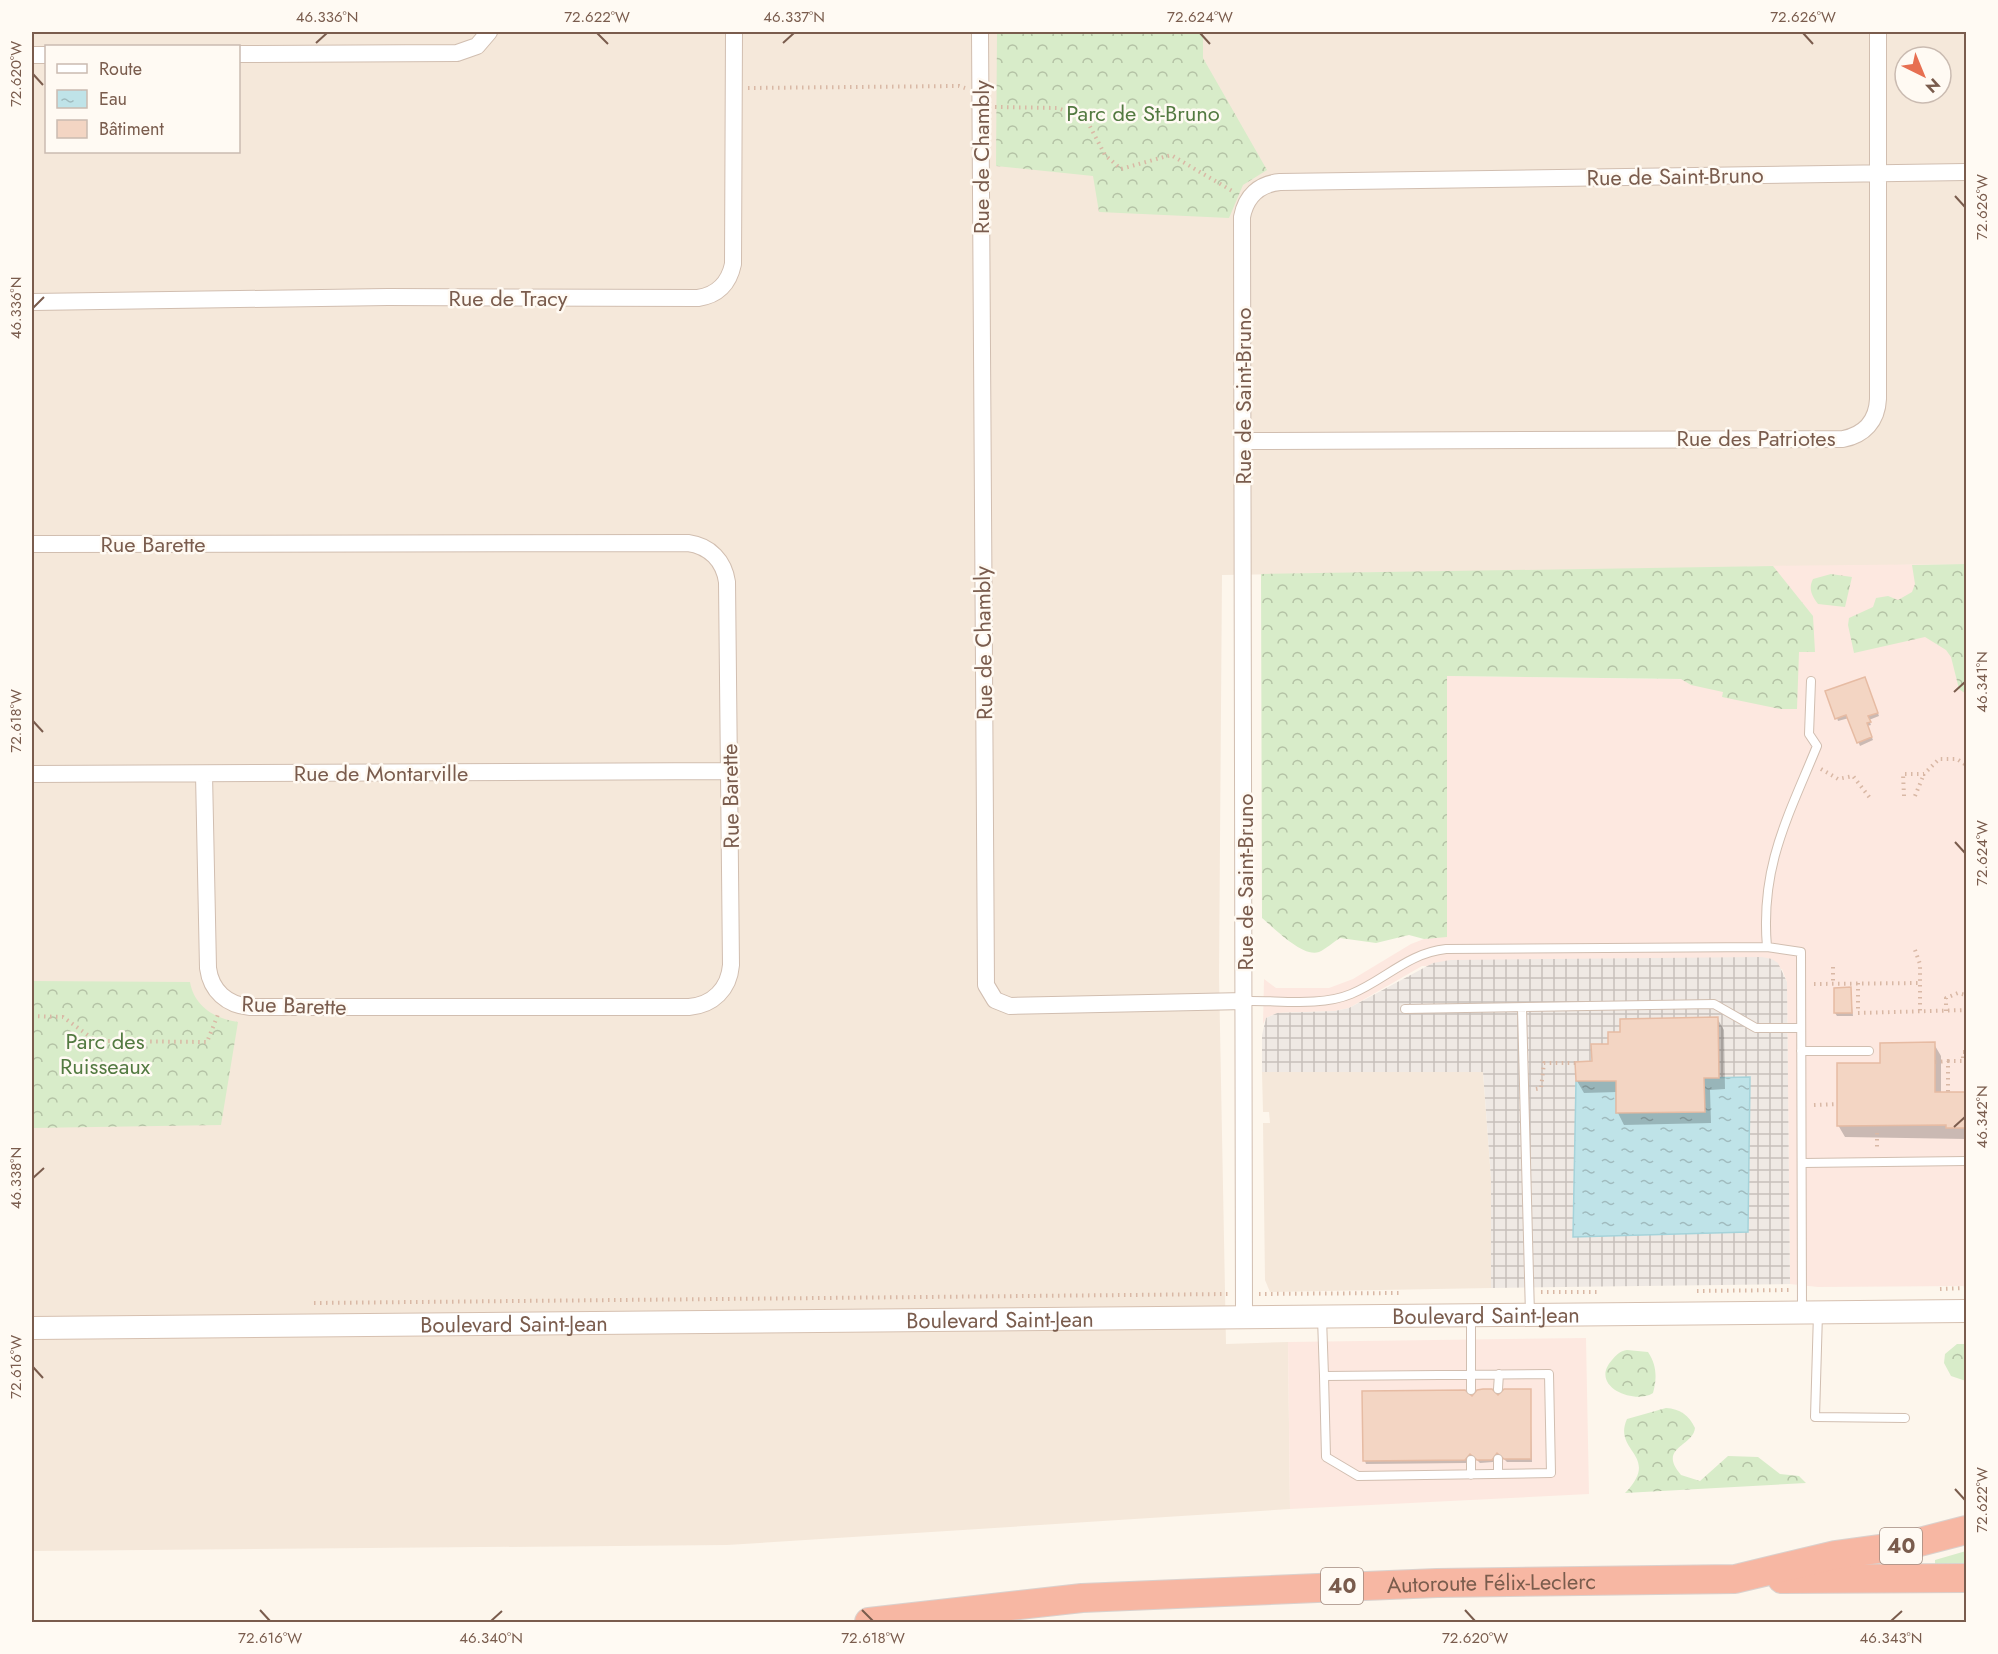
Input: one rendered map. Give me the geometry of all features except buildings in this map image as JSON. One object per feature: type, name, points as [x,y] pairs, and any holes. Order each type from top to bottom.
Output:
[{"type":"highway","name":"Autoroute Félix-Leclerc","points":[[869,1623],[1104,1597],[1437,1583],[1735,1579],[1835,1555],[1908,1545],[1966,1530]]},
{"type":"highway","points":[[1735,1579],[1966,1578]]},
{"type":"street","points":[[240,54],[457,53],[477,46],[489,32]]},
{"type":"street","name":"Rue de Tracy","points":[[32,302],[388,297],[704,297],[725,285],[733,264],[734,32]]},
{"type":"street","name":"Rue de Chambly","points":[[980,32],[986,985],[994,1000],[1010,1005],[1245,1001]]},
{"type":"street","name":"Rue des Patriotes","points":[[1244,441],[1843,439],[1857,435],[1869,426],[1878,406],[1878,32]]},
{"type":"street","name":"Rue de Saint-Bruno","points":[[1244,1318],[1242,217],[1251,195],[1264,186],[1280,182],[1966,172]]},
{"type":"street","name":"Rue Barette","points":[[32,544],[688,543],[699,545],[716,557],[726,575],[731,968],[722,991],[706,1003],[688,1007],[250,1007],[236,1005],[224,998],[211,982],[208,968],[204,774]]},
{"type":"street","name":"Rue de Montarville","points":[[32,774],[730,771]]},
{"type":"street","name":"Boulevard Saint-Jean","points":[[32,1328],[1966,1311]]},
{"type":"lane","points":[[1767,947],[1766,918],[1772,860],[1816,746],[1809,735],[1811,681]]},
{"type":"lane","points":[[1245,1001],[1329,1000],[1343,997],[1359,991],[1415,956],[1446,949],[1767,947],[1801,952],[1803,1163],[1815,1416],[1905,1418]]},
{"type":"lane","points":[[1405,1009],[1714,1004],[1756,1028],[1801,1028]]},
{"type":"lane","points":[[1522,1008],[1530,1315]]},
{"type":"lane","points":[[1802,1052],[1869,1051]]},
{"type":"lane","points":[[1803,1163],[1966,1161]]},
{"type":"lane","points":[[1471,1316],[1471,1390]]},
{"type":"lane","points":[[1322,1317],[1326,1457],[1358,1476],[1551,1473],[1549,1374],[1324,1376]]},
{"type":"lane","points":[[1498,1374],[1498,1389]]},
{"type":"lane","points":[[1498,1459],[1498,1474]]},
{"type":"lane","points":[[1471,1460],[1471,1474]]},
{"type":"path","points":[[734,88],[959,86],[980,100],[988,99],[993,107],[1057,108],[1086,117],[1104,155],[1122,169],[1171,155],[1243,197],[1251,195]]},
{"type":"path","points":[[1914,796],[1924,774],[1940,759],[1957,759],[1966,765]]},
{"type":"path","points":[[1810,763],[1838,779],[1853,776],[1870,798]]},
{"type":"path","points":[[1904,796],[1903,774],[1924,774]]},
{"type":"path","points":[[1915,950],[1920,964],[1920,1011]]},
{"type":"path","points":[[1833,967],[1833,983]]},
{"type":"path","points":[[1858,983],[1858,1013],[1966,1010]]},
{"type":"path","points":[[1813,984],[1920,983]]},
{"type":"path","points":[[1946,1011],[1946,998],[1958,993],[1966,995]]},
{"type":"path","points":[[32,1016],[63,1017],[96,1041],[207,1042],[224,998]]},
{"type":"path","points":[[1935,1062],[1963,1061],[1963,1052],[1966,1052]]},
{"type":"path","points":[[1948,1061],[1948,1092]]},
{"type":"path","points":[[1541,1088],[1544,1063],[1575,1063]]},
{"type":"path","points":[[1815,1105],[1837,1104]]},
{"type":"path","points":[[1876,1133],[1876,1151]]},
{"type":"path","points":[[1690,1291],[1784,1290]]},
{"type":"path","name":"Boulevard Saint-Jean","points":[[1556,1292],[1599,1292]]},
{"type":"path","name":"Boulevard Saint-Jean","points":[[1272,1294],[1414,1293]]},
{"type":"path","name":"Boulevard Saint-Jean","points":[[304,1303],[1220,1294]]},
{"type":"shaded area","points":[[32,32],[1966,32],[1966,564],[1222,575],[1219,976],[1226,1344],[1288,1342],[1290,1509],[727,1545],[32,1551]]},
{"type":"shaded area","points":[[1966,564],[1966,1286],[1818,1287],[1790,1284],[1787,982],[1782,969],[1422,966],[1349,1008],[1335,1011],[1277,1013],[1266,1018],[1263,1024],[1264,979],[1276,988],[1329,988],[1353,979],[1411,944],[1424,939],[1447,936],[1447,676],[1742,680],[1747,566]]},
{"type":"shaded area","points":[[1762,957],[1778,963],[1787,982],[1790,1284],[1491,1288],[1491,1178],[1483,1072],[1262,1072],[1262,1035],[1266,1018],[1277,1013],[1335,1011],[1349,1008],[1433,963],[1450,960]]},
{"type":"shaded area","points":[[1262,1072],[1483,1072],[1491,1178],[1491,1288],[1270,1292],[1265,1280],[1263,1123],[1270,1123],[1269,1112],[1263,1112]]},
{"type":"shaded area","points":[[1586,1338],[1589,1494],[1290,1509],[1288,1342]]},
{"type":"green space","name":"Parc de St-Bruno","points":[[997,32],[1203,32],[1203,58],[1267,170],[1243,185],[1229,218],[1099,212],[1093,176],[996,166]]},
{"type":"green space","points":[[1966,564],[1966,694],[1959,689],[1951,657],[1946,650],[1925,637],[1854,653],[1848,625],[1849,618],[1873,607],[1876,598],[1888,596],[1898,600],[1912,592],[1915,584],[1912,565]]},
{"type":"green space","points":[[1773,566],[1813,616],[1815,652],[1799,652],[1797,709],[1780,709],[1722,697],[1723,692],[1691,685],[1681,679],[1447,676],[1447,937],[1424,939],[1409,935],[1376,943],[1340,938],[1322,951],[1312,953],[1297,947],[1262,918],[1261,574]]},
{"type":"green space","points":[[1831,574],[1852,577],[1845,607],[1818,604],[1812,595],[1813,579]]},
{"type":"green space","name":"Parc des Ruisseaux","points":[[32,981],[190,982],[196,998],[207,1010],[221,1018],[238,1022],[221,1125],[32,1128]]},
{"type":"green space","points":[[1957,1344],[1966,1344],[1966,1381],[1951,1376],[1944,1363],[1945,1354]]},
{"type":"green space","points":[[1627,1350],[1648,1352],[1655,1372],[1653,1393],[1636,1397],[1617,1391],[1610,1385],[1606,1378],[1606,1370],[1617,1355]]},
{"type":"green space","points":[[1666,1408],[1684,1414],[1695,1428],[1689,1439],[1674,1453],[1675,1466],[1681,1475],[1700,1481],[1728,1456],[1758,1457],[1780,1474],[1799,1476],[1806,1483],[1625,1493],[1639,1470],[1638,1462],[1626,1439],[1624,1430],[1627,1419]]},
{"type":"green space","points":[[1966,1551],[1966,1566],[1935,1566],[1935,1560]]},
{"type":"water","points":[[1750,1077],[1748,1232],[1573,1237],[1576,1081],[1616,1081],[1616,1113],[1704,1112],[1704,1078]]}]
